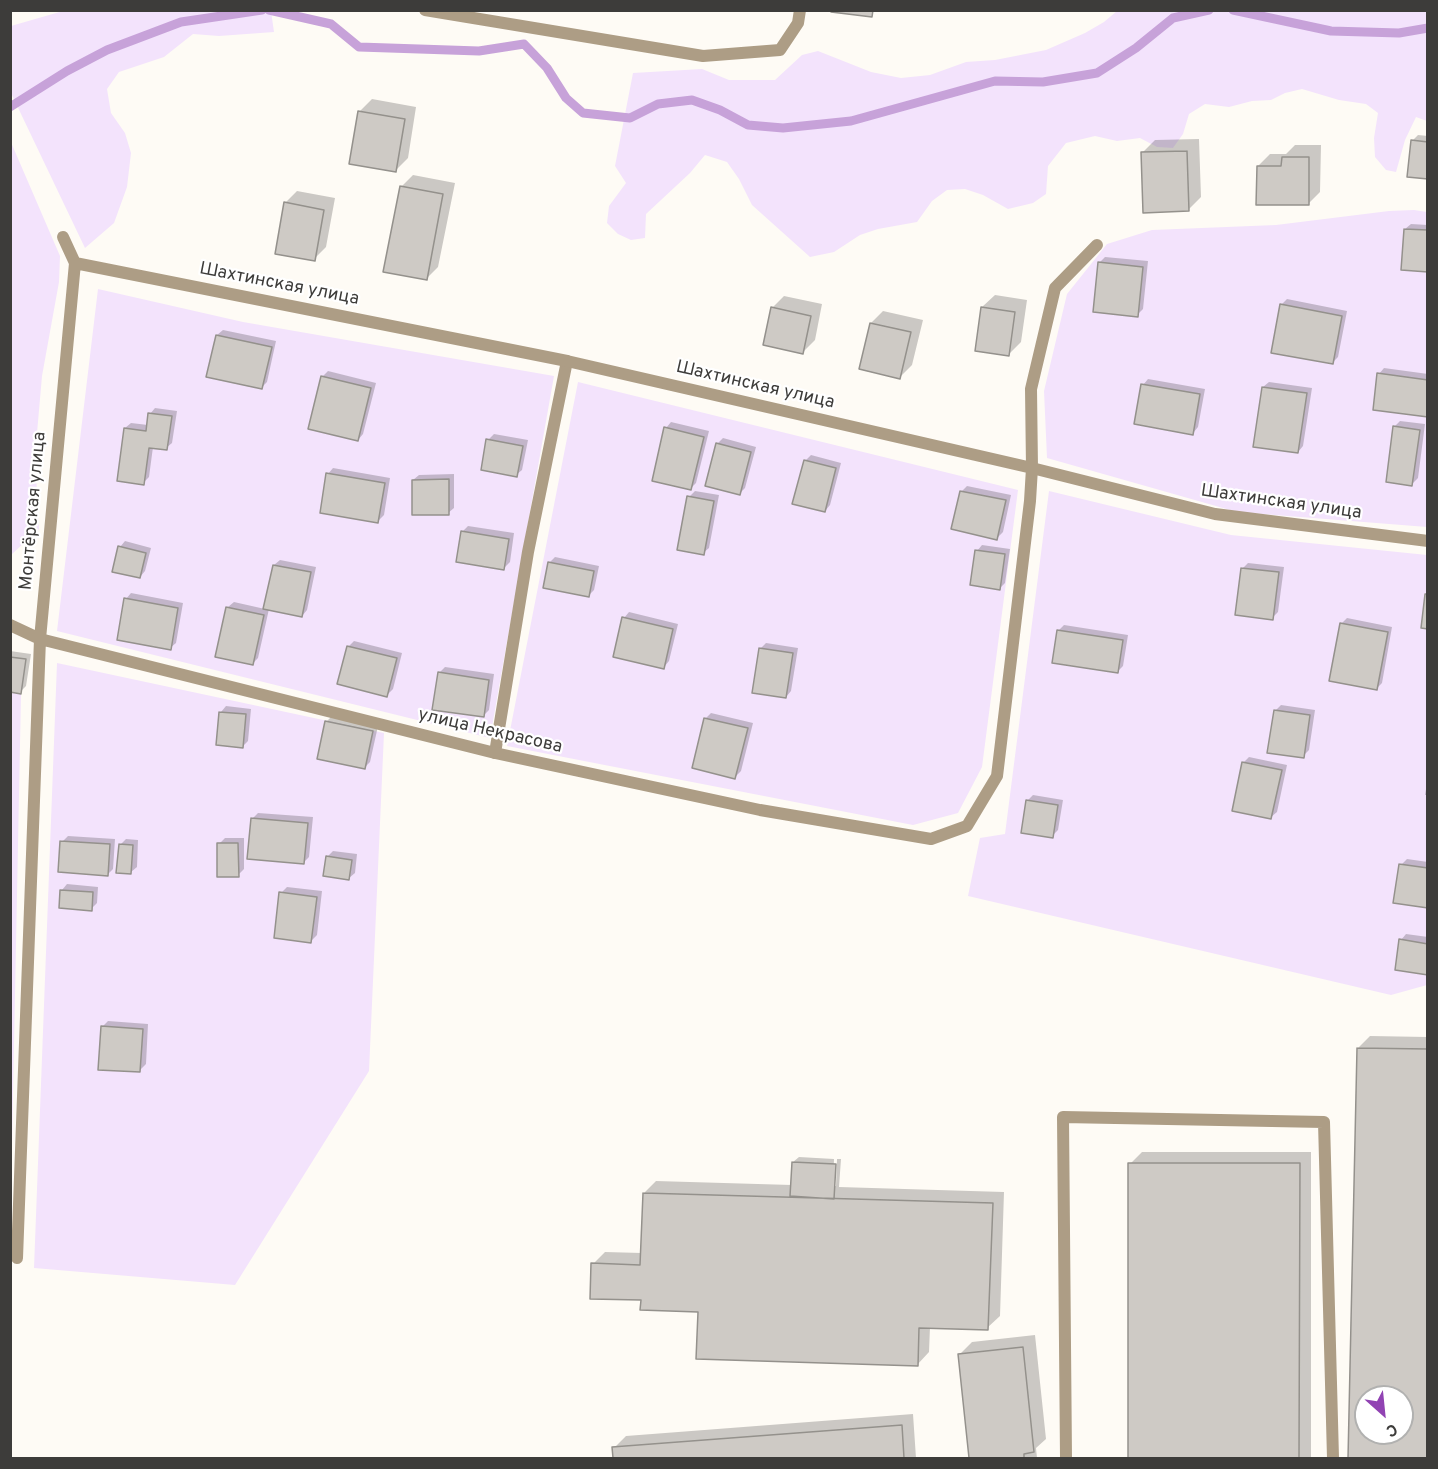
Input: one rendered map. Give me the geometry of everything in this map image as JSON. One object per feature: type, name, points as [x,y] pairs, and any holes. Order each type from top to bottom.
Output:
[{"type":"street","points":[[425,10],[703,56],[780,50],[798,23],[800,10]]},
{"type":"street","points":[[63,237],[75,263]]},
{"type":"street","points":[[1032,468],[1031,389],[1055,288],[1097,245]]},
{"type":"street","name":"Шахтинская улица","points":[[75,263],[567,361],[1032,468],[1215,514],[1428,541]]},
{"type":"street","name":"Монтёрская улица","points":[[17,1258],[40,639],[75,263]]},
{"type":"street","points":[[495,753],[528,552],[567,361]]},
{"type":"street","name":"улица Некрасова","points":[[10,625],[40,639],[495,753],[760,810],[931,839],[967,826],[996,776],[1032,468]]},
{"type":"street","points":[[1066,1458],[1063,1117],[1324,1122],[1333,1458]]},
{"type":"shaded area","points":[[63,11],[271,11],[274,32],[219,36],[193,34],[164,57],[119,72],[107,89],[111,113],[125,133],[131,153],[127,187],[114,223],[85,248],[11,93],[11,26]]},
{"type":"shaded area","points":[[1117,11],[1427,11],[1427,121],[1416,117],[1405,140],[1396,172],[1386,170],[1375,157],[1374,138],[1378,113],[1366,104],[1339,100],[1302,89],[1285,93],[1271,100],[1252,101],[1229,107],[1205,104],[1189,114],[1183,134],[1173,148],[1157,147],[1140,138],[1117,141],[1095,136],[1066,143],[1048,166],[1046,194],[1033,203],[1008,209],[983,195],[965,189],[947,190],[932,201],[917,222],[878,229],[860,235],[834,252],[810,257],[752,205],[739,179],[727,162],[705,155],[690,173],[646,214],[645,238],[631,240],[618,234],[607,223],[609,206],[626,183],[615,166],[633,73],[702,69],[729,80],[775,80],[802,55],[818,51],[871,72],[901,78],[930,75],[966,62],[995,60],[1046,50],[1085,33]]},
{"type":"shaded area","points":[[10,140],[60,256],[59,282],[42,376],[35,456],[39,529],[11,555]]},
{"type":"shaded area","points":[[1414,210],[1427,212],[1427,527],[1237,512],[1047,458],[1044,391],[1067,294],[1107,244],[1152,230],[1276,225]]},
{"type":"shaded area","points":[[98,289],[243,322],[554,376],[490,738],[57,631]]},
{"type":"shaded area","points":[[578,382],[1018,490],[982,767],[958,813],[913,825],[507,746]]},
{"type":"shaded area","points":[[1049,491],[1231,535],[1427,555],[1427,985],[1391,995],[968,896],[980,838],[1005,834]]},
{"type":"shaded area","points":[[57,663],[384,733],[369,1071],[235,1285],[34,1268]]},
{"type":"shaded area","points":[[11,692],[21,694],[11,1196]]},
{"type":"building","points":[[831,10],[873,10],[872,17],[831,12]]},
{"type":"building","points":[[358,111],[405,119],[396,172],[349,164]]},
{"type":"building","points":[[1411,140],[1428,142],[1428,179],[1407,177]]},
{"type":"building","points":[[1187,151],[1189,211],[1143,213],[1141,152]]},
{"type":"building","points":[[1282,157],[1309,157],[1309,205],[1256,205],[1257,166],[1281,166]]},
{"type":"building","points":[[400,186],[443,194],[427,280],[383,272]]},
{"type":"building","points":[[284,202],[324,210],[315,261],[275,254]]},
{"type":"building","points":[[1404,229],[1428,230],[1428,272],[1401,270]]},
{"type":"building","points":[[1098,262],[1143,267],[1138,317],[1093,312]]},
{"type":"building","points":[[1280,304],[1342,316],[1333,364],[1271,353]]},
{"type":"building","points":[[771,307],[811,316],[803,354],[763,345]]},
{"type":"building","points":[[981,307],[1015,312],[1009,356],[975,351]]},
{"type":"building","points":[[870,323],[911,332],[900,379],[859,369]]},
{"type":"building","points":[[216,335],[272,347],[262,389],[206,377]]},
{"type":"building","points":[[1377,373],[1428,380],[1428,417],[1373,410]]},
{"type":"building","points":[[321,376],[371,388],[358,441],[308,429]]},
{"type":"building","points":[[1141,384],[1200,394],[1193,435],[1134,424]]},
{"type":"building","points":[[1262,387],[1307,393],[1298,453],[1253,447]]},
{"type":"building","points":[[148,413],[172,416],[167,450],[149,448],[144,485],[117,481],[124,428],[146,431]]},
{"type":"building","points":[[1393,426],[1420,430],[1412,486],[1386,482]]},
{"type":"building","points":[[664,427],[704,437],[691,490],[652,481]]},
{"type":"building","points":[[486,439],[523,446],[517,477],[481,470]]},
{"type":"building","points":[[716,443],[751,452],[740,495],[705,486]]},
{"type":"building","points":[[804,460],[836,468],[825,512],[792,504]]},
{"type":"building","points":[[326,473],[385,483],[378,523],[320,513]]},
{"type":"building","points":[[449,479],[449,515],[412,515],[412,480]]},
{"type":"building","points":[[960,491],[1006,500],[997,540],[951,529]]},
{"type":"building","points":[[687,496],[714,501],[704,555],[677,550]]},
{"type":"building","points":[[461,531],[509,539],[504,570],[456,562]]},
{"type":"building","points":[[118,546],[146,553],[140,578],[112,572]]},
{"type":"building","points":[[975,550],[1005,554],[1000,590],[970,585]]},
{"type":"building","points":[[548,562],[594,571],[589,597],[543,588]]},
{"type":"building","points":[[273,565],[311,572],[302,617],[263,609]]},
{"type":"building","points":[[1241,568],[1279,572],[1273,620],[1235,615]]},
{"type":"building","points":[[1425,594],[1428,594],[1428,629],[1421,628]]},
{"type":"building","points":[[124,598],[178,608],[171,650],[117,640]]},
{"type":"building","points":[[226,607],[264,615],[253,665],[215,657]]},
{"type":"building","points":[[622,617],[673,629],[664,669],[613,657]]},
{"type":"building","points":[[1340,623],[1388,632],[1377,690],[1329,681]]},
{"type":"building","points":[[1057,630],[1123,640],[1118,673],[1052,663]]},
{"type":"building","points":[[347,646],[397,658],[387,697],[337,684]]},
{"type":"building","points":[[759,648],[793,653],[786,698],[752,693]]},
{"type":"building","points":[[10,657],[26,659],[21,694],[10,692]]},
{"type":"building","points":[[438,672],[489,680],[484,717],[432,710]]},
{"type":"building","points":[[1274,710],[1310,715],[1304,758],[1267,753]]},
{"type":"building","points":[[219,712],[246,714],[243,748],[216,745]]},
{"type":"building","points":[[704,718],[748,728],[735,779],[692,768]]},
{"type":"building","points":[[325,721],[373,731],[365,769],[317,759]]},
{"type":"building","points":[[1242,762],[1282,770],[1271,819],[1232,811]]},
{"type":"building","points":[[1026,800],[1058,805],[1053,838],[1021,833]]},
{"type":"building","points":[[251,818],[308,823],[304,864],[247,859]]},
{"type":"building","points":[[60,841],[110,844],[108,876],[58,872]]},
{"type":"building","points":[[217,843],[238,843],[239,877],[217,877]]},
{"type":"building","points":[[119,844],[133,845],[131,874],[116,873]]},
{"type":"building","points":[[326,856],[352,860],[349,880],[323,876]]},
{"type":"building","points":[[1399,864],[1428,868],[1428,908],[1393,903]]},
{"type":"building","points":[[60,890],[93,892],[92,911],[59,908]]},
{"type":"building","points":[[279,892],[317,897],[311,943],[274,938]]},
{"type":"building","points":[[1399,939],[1428,944],[1428,975],[1395,970]]},
{"type":"building","points":[[101,1026],[143,1029],[140,1072],[98,1070]]},
{"type":"building","points":[[1357,1048],[1428,1049],[1428,1458],[1348,1458]]},
{"type":"building","points":[[792,1162],[836,1164],[834,1199],[790,1196]]},
{"type":"building","points":[[1128,1163],[1300,1163],[1299,1458],[1128,1458]]},
{"type":"building","points":[[643,1193],[993,1203],[988,1330],[919,1328],[918,1366],[696,1359],[698,1312],[640,1310],[641,1300],[590,1299],[591,1263],[640,1265]]},
{"type":"building","points":[[1023,1347],[1034,1452],[1024,1454],[1024,1458],[969,1458],[958,1354]]},
{"type":"building","points":[[902,1425],[904,1458],[613,1458],[612,1447]]},
{"type":"waterway","points":[[10,107],[67,71],[107,50],[181,22],[262,10]]},
{"type":"waterway","points":[[269,10],[331,24],[359,47],[479,51],[524,44],[547,68],[566,98],[583,113],[630,118],[658,104],[692,100],[720,110],[748,125],[783,128],[851,121],[995,81],[1043,82],[1097,73],[1136,48],[1173,18],[1209,10]]},
{"type":"waterway","points":[[1233,10],[1331,31],[1399,33],[1428,28]]}]
